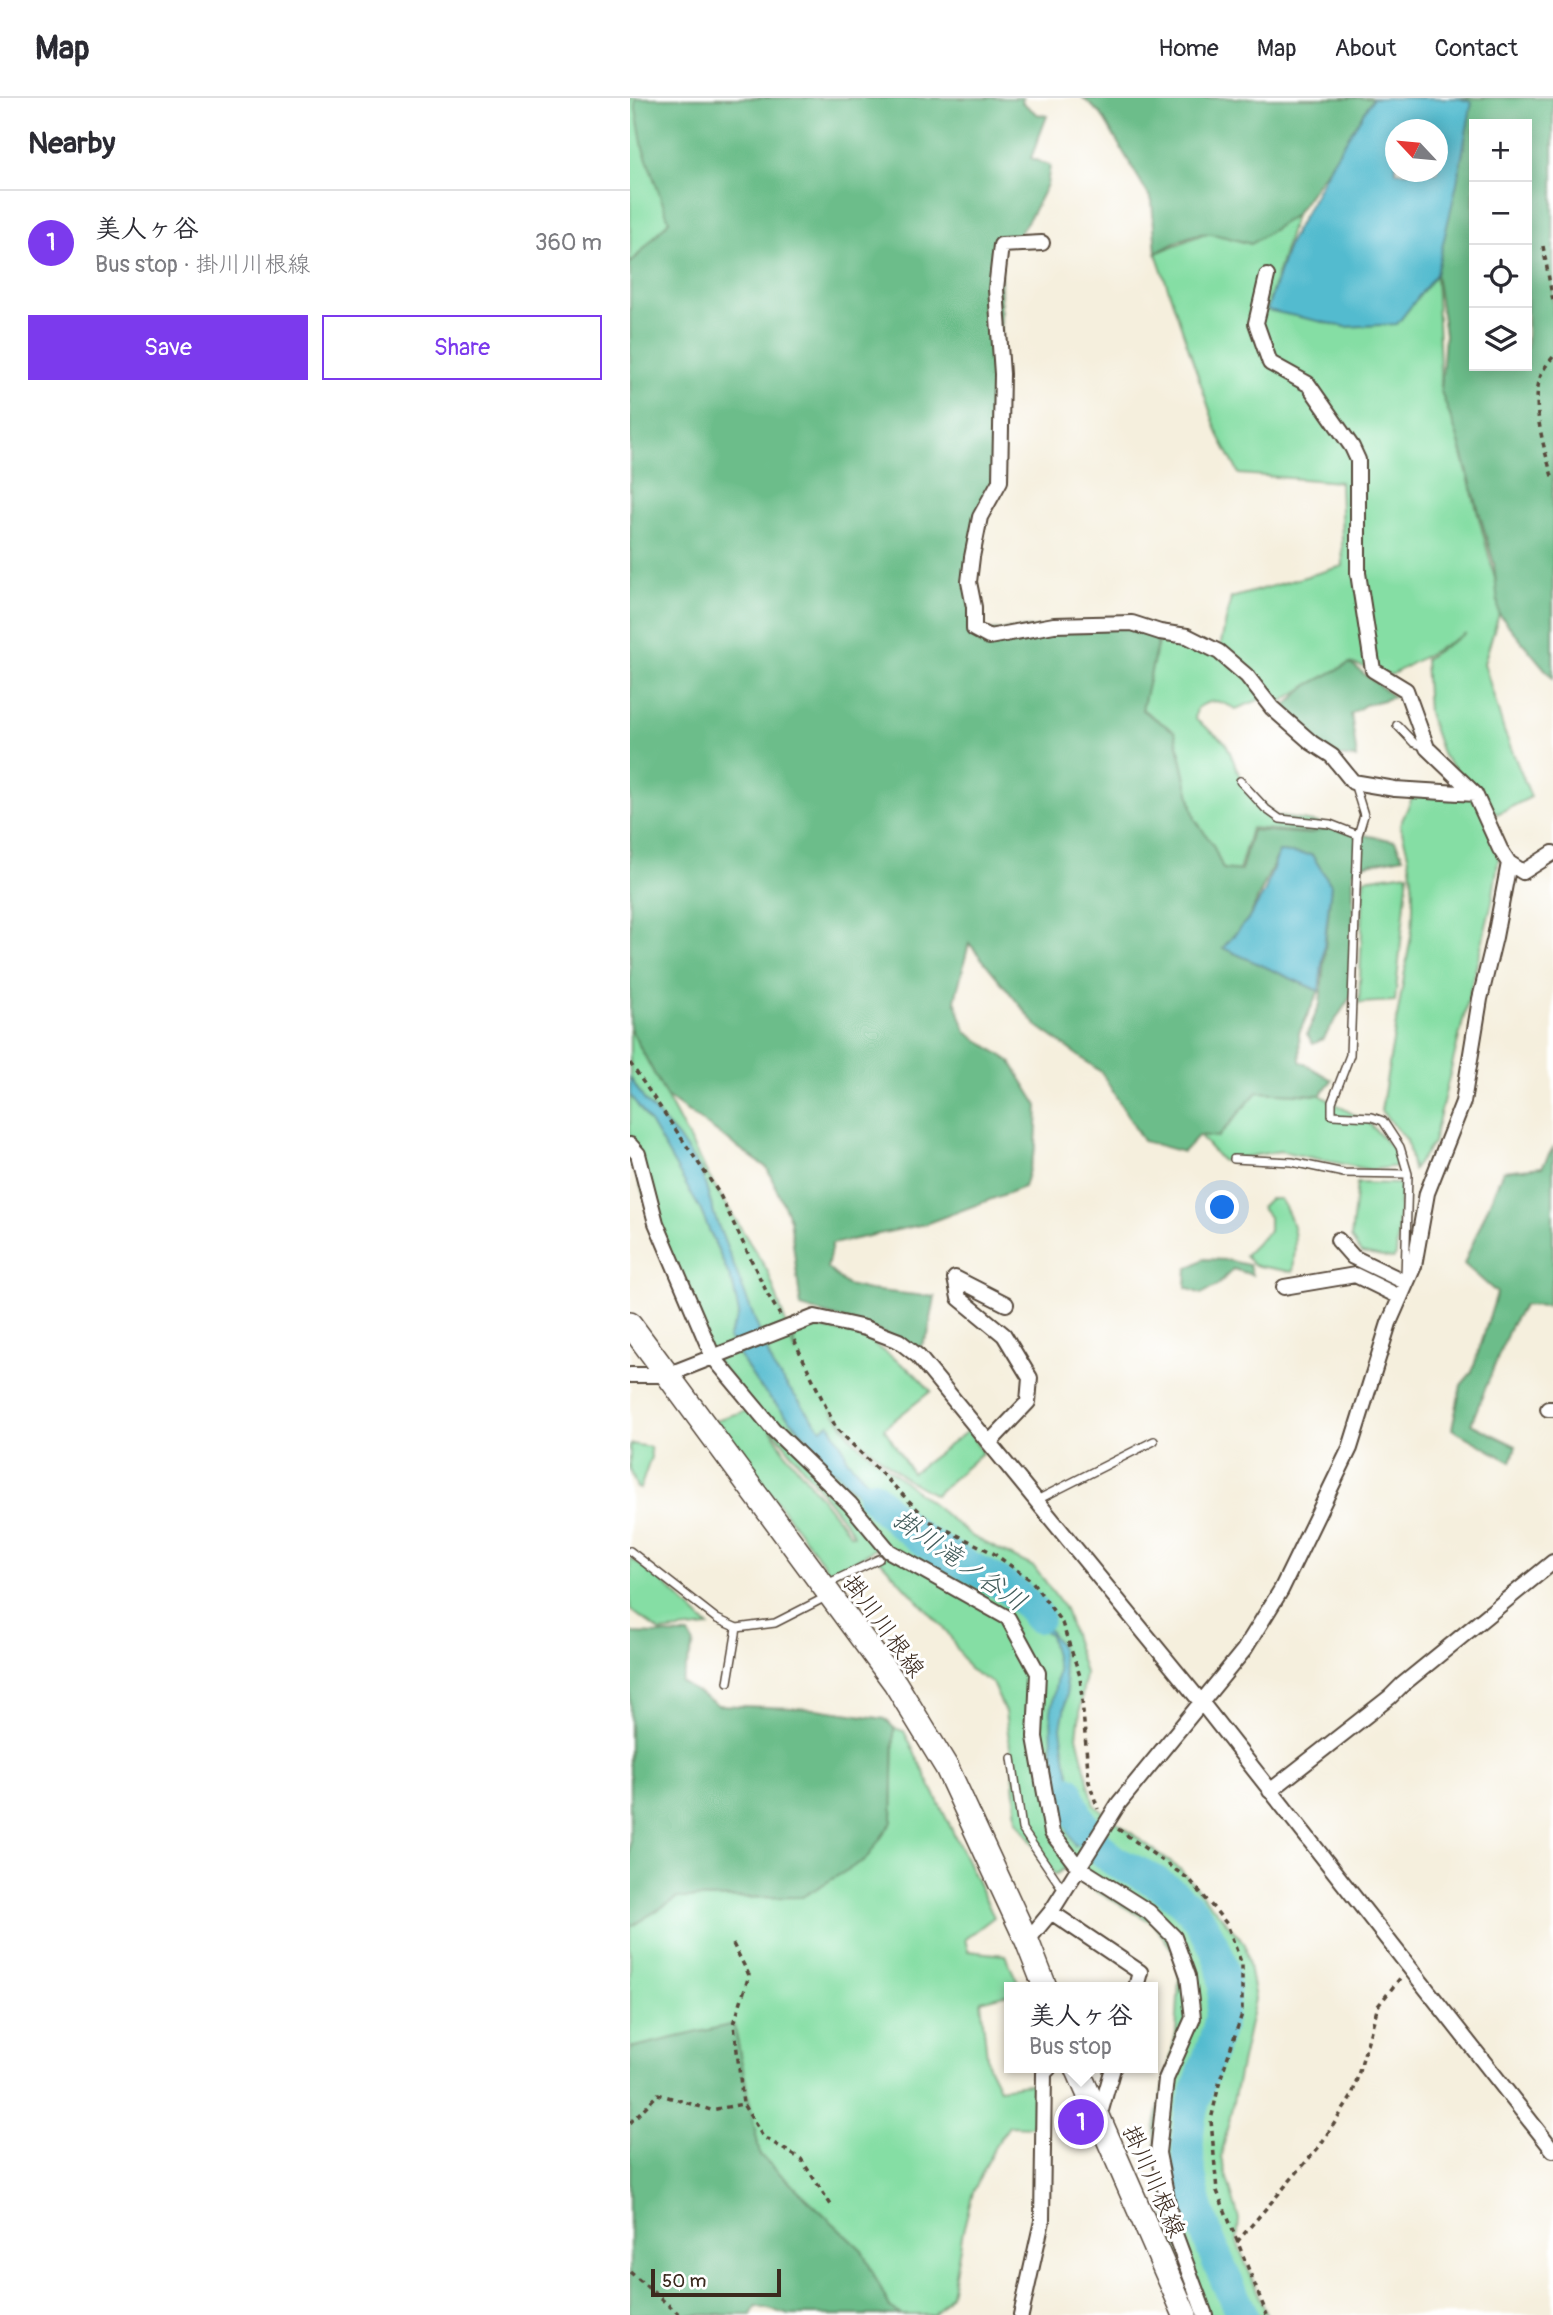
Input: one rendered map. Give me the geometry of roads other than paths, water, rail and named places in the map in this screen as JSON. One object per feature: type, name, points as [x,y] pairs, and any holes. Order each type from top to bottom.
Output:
[{"type":"main road","name":"掛川川根線","points":[[630,1324],[895,1683],[947,1768],[1027,1941],[1043,1982]]},
{"type":"main road","name":"掛川川根線","points":[[1079,2073],[1185,2315]]},
{"type":"street","points":[[1042,243],[1001,245],[996,289],[1002,374],[1000,481],[980,517],[972,557],[969,582],[974,607],[974,629],[989,637],[1054,625],[1132,623],[1160,632],[1187,636],[1219,653],[1247,676],[1272,708],[1312,743],[1332,756],[1353,782],[1395,789],[1475,794]]},
{"type":"street","points":[[1267,276],[1256,323],[1270,363],[1308,384],[1352,447],[1358,460],[1358,573],[1373,670],[1406,690],[1427,748],[1475,794],[1508,863],[1523,872],[1553,853]]},
{"type":"street","points":[[1027,1941],[1051,1912],[1119,1803],[1244,1650],[1280,1590],[1350,1448],[1389,1323],[1418,1254],[1427,1193],[1463,1102],[1480,999],[1495,937],[1508,863]]},
{"type":"street","points":[[630,1145],[638,1154],[656,1223],[713,1357],[773,1429],[850,1504],[889,1551],[1007,1618],[1038,1673],[1035,1737],[1052,1833],[1081,1862],[1149,1912],[1174,1937],[1188,1976],[1193,2018],[1166,2079],[1158,2153],[1173,2229],[1205,2315]]},
{"type":"street","points":[[1338,1240],[1353,1257],[1403,1290]]},
{"type":"street","points":[[1284,1287],[1355,1275],[1403,1290]]},
{"type":"street","points":[[989,1443],[1028,1402],[1030,1378],[1004,1335],[959,1298],[955,1278],[1006,1304]]},
{"type":"street","points":[[630,1375],[667,1375],[815,1317],[865,1328],[899,1341],[918,1356],[1201,1702],[1553,2150]]},
{"type":"street","points":[[1270,1791],[1390,1697],[1553,1562]]},
{"type":"street","points":[[1051,1912],[1140,1972],[1137,1982]]},
{"type":"street","points":[[1021,2315],[1042,2221],[1044,2073]]},
{"type":"street","points":[[1098,2119],[1112,2073]]},
{"type":"lane","points":[[1397,725],[1414,743],[1427,748]]},
{"type":"lane","points":[[1240,781],[1266,809],[1280,819],[1330,824],[1358,835]]},
{"type":"lane","points":[[1353,782],[1364,815],[1358,835],[1349,1055],[1332,1102],[1332,1115],[1372,1116],[1383,1121],[1400,1147],[1408,1174],[1403,1290]]},
{"type":"lane","points":[[1234,1159],[1292,1162],[1344,1173],[1408,1174]]},
{"type":"lane","points":[[1037,1501],[1154,1441]]},
{"type":"lane","points":[[630,1551],[718,1619],[737,1628],[775,1623],[879,1559]]},
{"type":"lane","points":[[728,1682],[737,1628]]},
{"type":"lane","points":[[1012,1758],[1022,1829],[1064,1892]]},
{"type":"water","points":[[1373,98],[1458,98],[1472,102],[1436,274],[1397,324],[1346,327],[1267,310],[1289,243],[1333,161]]},
{"type":"water","points":[[1279,852],[1312,855],[1331,885],[1319,991],[1223,948],[1249,918],[1264,893]]},
{"type":"water","points":[[630,1077],[645,1101],[678,1137],[701,1171],[715,1217],[774,1369],[821,1429],[829,1424],[847,1459],[903,1520],[901,1533],[883,1521],[836,1472],[817,1463],[801,1447],[808,1439],[758,1385],[728,1338],[739,1314],[733,1285],[700,1209],[651,1124],[630,1095]]},
{"type":"water","points":[[942,1551],[1027,1599],[1060,1646],[1067,1694],[1061,1728],[1066,1762],[1081,1812],[1090,1822],[1075,1846],[1068,1831],[1052,1746],[1051,1712],[1058,1670],[1050,1635],[1006,1594],[956,1564]]},
{"type":"waterway","name":"掛川滝ノ谷川","points":[[873,1496],[918,1537],[1009,1589],[1038,1617]]},
{"type":"waterway","name":"掛川滝ノ谷川","points":[[1068,1791],[1078,1815],[1100,1848],[1110,1858],[1163,1886],[1191,1910],[1206,1932],[1221,1964],[1224,1984],[1220,2023],[1194,2099],[1188,2144],[1189,2169],[1201,2220],[1242,2315]]},
{"type":"place","name":"美人ヶ谷","points":[[1081,2122]]}]
